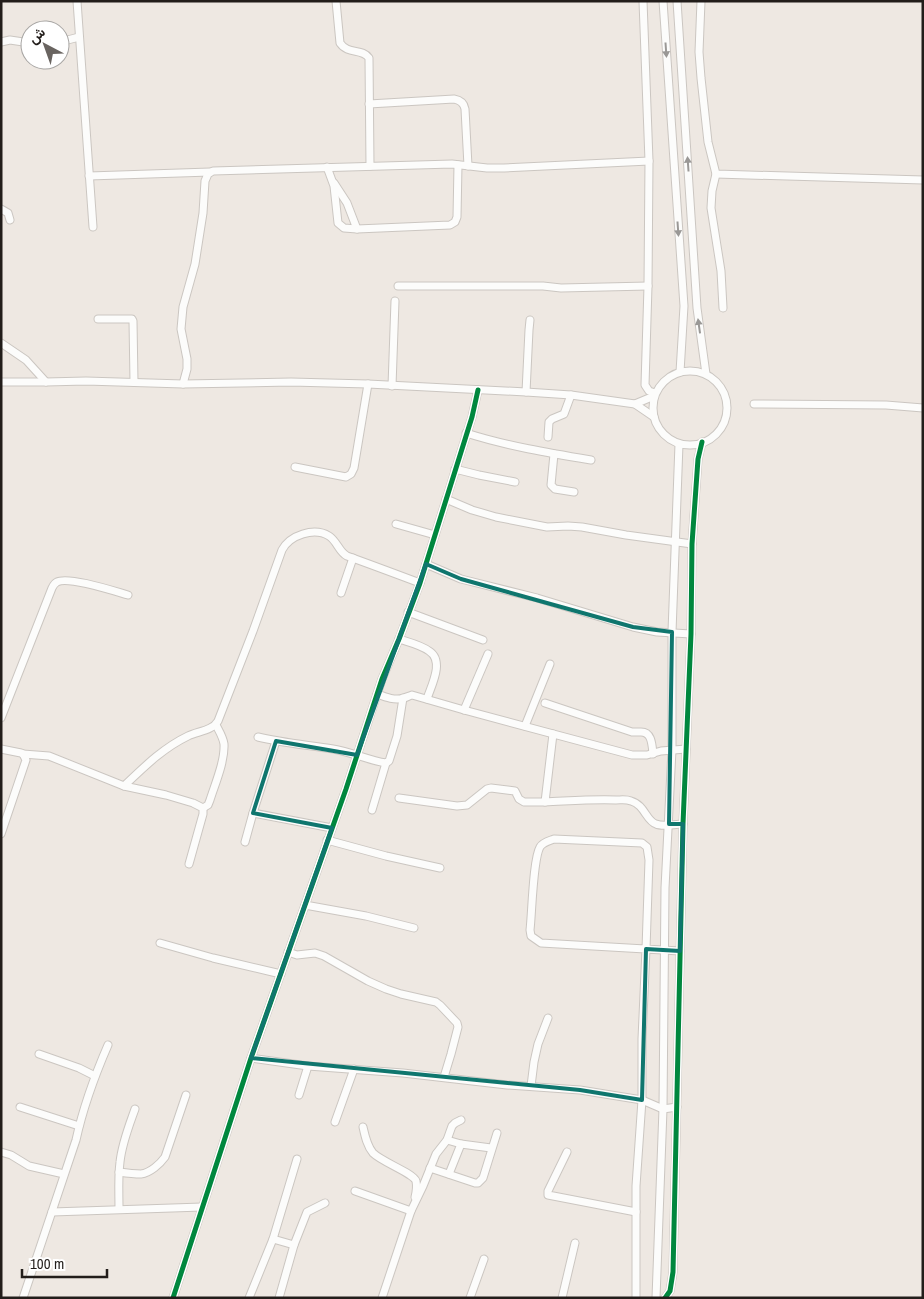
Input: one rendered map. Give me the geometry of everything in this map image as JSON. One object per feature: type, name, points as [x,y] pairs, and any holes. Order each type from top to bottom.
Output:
[{"type":"street","points":[[77,1],[93,227]]},
{"type":"street","points":[[336,1],[340,43],[347,50],[365,54],[369,58],[370,166]]},
{"type":"street","points":[[643,1],[649,162],[645,385],[655,395]]},
{"type":"street","points":[[663,1],[684,306],[680,372]]},
{"type":"street","points":[[676,1],[697,308],[706,374]]},
{"type":"street","points":[[701,1],[699,52],[708,142],[716,174],[711,208],[721,271],[724,308]]},
{"type":"street","points":[[70,40],[79,38]]},
{"type":"street","points":[[1,42],[10,40],[20,42]]},
{"type":"street","points":[[369,104],[454,99],[461,101],[465,109],[468,166]]},
{"type":"street","points":[[89,176],[327,167],[458,165],[504,168],[649,162]]},
{"type":"street","points":[[327,167],[332,180],[338,223],[344,228],[357,229],[450,225],[457,217],[458,165]]},
{"type":"street","points":[[184,384],[187,359],[182,329],[182,307],[197,256],[203,213],[204,180],[210,172]]},
{"type":"street","points":[[716,174],[923,180]]},
{"type":"street","points":[[332,180],[348,203],[357,229]]},
{"type":"street","points":[[1,209],[8,213],[10,220]]},
{"type":"street","points":[[398,286],[543,286],[561,288],[648,286]]},
{"type":"street","points":[[392,386],[395,302]]},
{"type":"street","points":[[98,319],[133,321],[134,382]]},
{"type":"street","points":[[526,392],[530,320]]},
{"type":"street","points":[[1,343],[26,360],[46,382]]},
{"type":"street","points":[[688,370],[706,374],[718,384],[726,398],[726,417],[721,428],[713,437],[693,445],[679,444],[668,438],[657,426],[652,406],[655,395],[665,380],[672,375],[688,370]]},
{"type":"street","points":[[1,382],[86,381],[184,384],[291,382],[526,392],[571,395],[635,404],[654,417]]},
{"type":"street","points":[[294,467],[346,477],[350,474],[354,468],[368,384]]},
{"type":"street","points":[[173,1298],[251,1058],[382,679],[420,583],[476,404],[478,390]]},
{"type":"street","points":[[548,436],[549,422],[564,414],[571,395]]},
{"type":"street","points":[[635,404],[655,395]]},
{"type":"street","points":[[754,404],[886,405],[923,408]]},
{"type":"street","points":[[466,433],[554,454],[591,460]]},
{"type":"street","points":[[665,1298],[670,1291],[673,1272],[683,824],[691,634],[692,544],[698,459],[702,442]]},
{"type":"street","points":[[656,1298],[663,1109],[665,888],[672,750],[672,632],[679,444]]},
{"type":"street","points":[[554,454],[551,485],[554,489],[574,492]]},
{"type":"street","points":[[455,470],[515,482]]},
{"type":"street","points":[[446,499],[496,518],[547,527],[582,527],[692,544]]},
{"type":"street","points":[[396,524],[435,534]]},
{"type":"street","points":[[124,786],[156,756],[169,747],[188,735],[216,725],[284,546],[299,535],[314,532],[329,536],[344,555],[420,583]]},
{"type":"street","points":[[341,593],[354,558]]},
{"type":"street","points":[[426,564],[462,579],[537,598],[633,627],[657,632],[691,634]]},
{"type":"street","points":[[1,718],[55,584],[60,581],[73,581],[128,595]]},
{"type":"street","points":[[408,612],[483,640]]},
{"type":"street","points":[[399,639],[428,649],[435,657],[437,670],[427,699]]},
{"type":"street","points":[[464,710],[488,654]]},
{"type":"street","points":[[524,726],[550,664]]},
{"type":"street","points":[[377,694],[386,697],[403,698],[412,695],[632,755],[640,756],[686,749]]},
{"type":"street","points":[[372,810],[386,763],[389,761],[397,736],[403,698]]},
{"type":"street","points":[[545,703],[632,732],[645,733],[651,741],[653,754]]},
{"type":"street","points":[[203,808],[208,805],[210,800],[224,750],[222,738],[216,725]]},
{"type":"street","points":[[545,802],[553,734]]},
{"type":"street","points":[[258,737],[332,749],[386,763]]},
{"type":"street","points":[[246,842],[253,813],[276,741]]},
{"type":"street","points":[[1,749],[24,754],[49,756],[124,786],[166,795],[203,808]]},
{"type":"street","points":[[1,834],[26,762],[24,754]]},
{"type":"street","points":[[400,798],[457,806],[467,805],[483,791],[491,788],[515,791],[519,800],[524,802],[627,800],[633,801],[643,808],[651,822],[662,826],[683,824]]},
{"type":"street","points":[[189,864],[203,808]]},
{"type":"street","points":[[253,813],[332,828]]},
{"type":"street","points":[[636,1298],[637,1176],[642,1100],[642,1039],[646,949],[649,860],[647,847],[642,842],[554,839],[544,843],[540,848],[536,862],[531,936],[541,943],[646,949],[664,950],[680,951]]},
{"type":"street","points":[[327,840],[440,868]]},
{"type":"street","points":[[305,905],[366,916],[414,928]]},
{"type":"street","points":[[160,943],[281,974]]},
{"type":"street","points":[[288,952],[296,955],[315,953],[386,989],[436,1002],[440,1005],[457,1023],[458,1027],[444,1077]]},
{"type":"street","points":[[530,1086],[538,1044],[548,1018]]},
{"type":"street","points":[[23,1298],[76,1140],[95,1076],[108,1045]]},
{"type":"street","points":[[39,1054],[95,1076]]},
{"type":"street","points":[[251,1058],[308,1066],[580,1090],[642,1100],[663,1109],[676,1107]]},
{"type":"street","points":[[299,1095],[308,1066]]},
{"type":"street","points":[[335,1122],[354,1069]]},
{"type":"street","points":[[119,1172],[145,1173],[162,1161],[186,1095]]},
{"type":"street","points":[[20,1108],[79,1126]]},
{"type":"street","points":[[119,1209],[119,1172],[123,1147],[135,1109]]},
{"type":"street","points":[[382,1298],[411,1211],[436,1154],[447,1140],[452,1126],[461,1120]]},
{"type":"street","points":[[364,1127],[367,1143],[372,1152],[387,1163],[412,1176],[415,1180],[417,1183],[415,1202]]},
{"type":"street","points":[[430,1168],[478,1183],[483,1178],[496,1133]]},
{"type":"street","points":[[447,1140],[492,1148]]},
{"type":"street","points":[[449,1174],[461,1144]]},
{"type":"street","points":[[1,1152],[11,1155],[29,1166],[64,1174]]},
{"type":"street","points":[[567,1152],[548,1191],[548,1195],[636,1212]]},
{"type":"street","points":[[249,1298],[273,1239],[298,1160]]},
{"type":"street","points":[[355,1191],[411,1211]]},
{"type":"street","points":[[279,1298],[294,1245],[307,1212],[325,1204]]},
{"type":"street","points":[[52,1212],[202,1207]]},
{"type":"street","points":[[273,1239],[294,1245]]},
{"type":"street","points":[[562,1298],[576,1243]]},
{"type":"street","points":[[470,1298],[484,1259]]},
{"type":"highlighted area","points":[[426,564],[461,579],[633,627],[672,632],[669,824],[683,824],[680,951],[646,949],[642,1100],[580,1090],[251,1058],[332,828],[253,813],[276,741],[357,755]]},
{"type":"cycle path","points":[[173,1298],[251,1058],[346,789],[382,679],[420,583],[472,417],[478,390]]},
{"type":"cycle path","points":[[665,1298],[670,1291],[673,1272],[683,824],[691,634],[692,544],[698,459],[702,442]]}]
